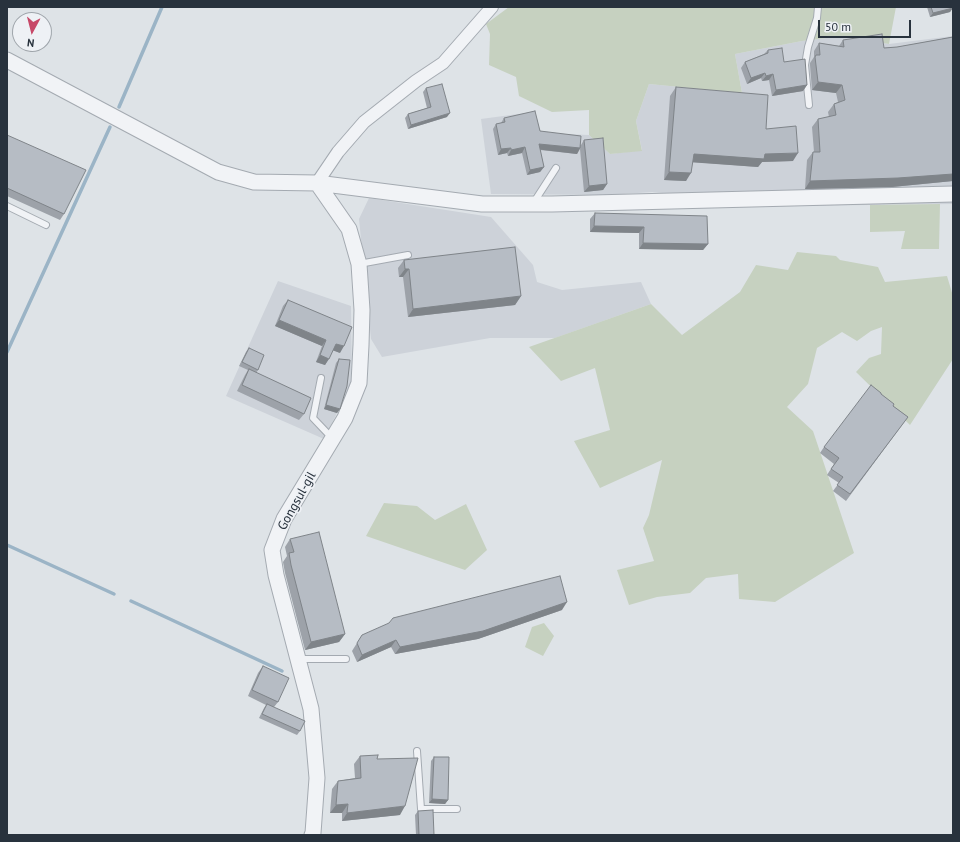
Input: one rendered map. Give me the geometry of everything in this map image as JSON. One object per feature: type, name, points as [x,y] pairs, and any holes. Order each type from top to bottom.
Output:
[{"type":"street","points":[[318,183],[338,152],[364,122],[416,81],[443,63],[492,7]]},
{"type":"street","points":[[7,60],[218,172],[254,182],[318,183],[482,204],[953,194]]},
{"type":"street","name":"Gongsul-gil","points":[[313,834],[316,778],[311,709],[276,575],[272,550],[284,519],[346,418],[359,383],[362,310],[359,264],[348,229],[318,183]]},
{"type":"lane","points":[[809,104],[805,65],[808,47],[817,18],[818,7]]},
{"type":"lane","points":[[534,204],[556,168]]},
{"type":"lane","points":[[7,206],[46,225]]},
{"type":"lane","points":[[359,264],[408,255]]},
{"type":"lane","points":[[321,378],[313,418],[333,439]]},
{"type":"lane","points":[[298,659],[346,659]]},
{"type":"lane","points":[[417,751],[421,809],[457,809]]},
{"type":"shaded area","points":[[843,36],[889,44],[953,36],[953,204],[784,206],[652,192],[608,195],[491,194],[481,119],[533,112],[541,133],[589,135],[610,154],[642,150],[636,121],[649,84],[742,93],[735,54],[802,41]]},
{"type":"shaded area","points":[[369,198],[491,217],[533,265],[537,282],[562,290],[641,282],[651,304],[555,338],[490,338],[382,357],[371,339],[359,219]]},
{"type":"shaded area","points":[[278,281],[351,306],[352,383],[324,439],[226,396]]},
{"type":"green space","points":[[509,7],[896,7],[889,44],[843,36],[802,41],[735,54],[742,93],[649,84],[636,121],[642,151],[610,154],[589,135],[589,110],[552,112],[519,96],[516,77],[489,65],[490,34],[486,24]]},
{"type":"green space","points":[[940,204],[939,249],[901,249],[905,231],[870,232],[870,205]]},
{"type":"green space","points":[[797,252],[836,256],[840,260],[878,267],[885,282],[947,276],[953,296],[953,359],[910,425],[856,372],[869,358],[881,354],[882,327],[871,331],[857,341],[842,332],[817,348],[808,384],[787,407],[813,431],[854,553],[775,602],[739,599],[738,574],[706,578],[690,593],[657,597],[629,605],[617,570],[654,561],[643,528],[649,515],[662,460],[600,488],[574,441],[610,430],[595,368],[561,381],[529,347],[651,304],[682,335],[740,292],[756,265],[788,270]]},
{"type":"green space","points":[[384,503],[417,506],[435,520],[466,504],[487,550],[465,570],[366,536]]},
{"type":"green space","points":[[544,623],[554,636],[543,656],[525,647],[532,627]]},
{"type":"building","points":[[931,7],[953,7],[953,8],[933,13]]},
{"type":"building","points":[[882,34],[884,48],[953,37],[953,174],[898,178],[810,181],[813,152],[820,152],[818,119],[836,115],[834,104],[845,100],[842,85],[818,82],[815,57],[816,55],[820,55],[819,43],[844,47],[843,40]]},
{"type":"building","points":[[782,48],[784,62],[805,59],[807,85],[776,90],[773,74],[766,76],[765,73],[751,78],[745,62],[768,53],[768,50]]},
{"type":"building","points":[[442,84],[450,113],[411,125],[408,114],[431,107],[426,88]]},
{"type":"building","points":[[676,87],[768,95],[766,129],[796,126],[798,153],[765,154],[764,159],[694,154],[691,173],[669,172]]},
{"type":"building","points":[[535,111],[540,131],[581,136],[580,148],[539,144],[544,167],[530,170],[525,147],[511,150],[511,148],[501,149],[496,124],[505,122],[504,118]]},
{"type":"building","points":[[7,135],[86,170],[64,214],[7,188]]},
{"type":"building","points":[[603,138],[607,184],[589,186],[584,140]]},
{"type":"building","points":[[595,213],[707,216],[708,244],[643,243],[644,227],[594,226]]},
{"type":"building","points":[[515,247],[521,296],[413,309],[409,269],[405,269],[404,260]]},
{"type":"building","points":[[288,300],[352,327],[344,346],[336,344],[329,359],[320,355],[326,340],[279,320]]},
{"type":"building","points":[[249,348],[264,355],[258,370],[242,362]]},
{"type":"building","points":[[339,359],[350,360],[347,386],[340,409],[326,405]]},
{"type":"building","points":[[249,369],[311,398],[304,414],[242,385]]},
{"type":"building","points":[[871,385],[894,404],[893,406],[908,417],[850,494],[837,485],[843,477],[831,469],[839,458],[824,447]]},
{"type":"building","points":[[319,532],[345,634],[311,642],[291,565],[289,553],[294,552],[290,539]]},
{"type":"building","points":[[560,576],[567,602],[483,631],[400,647],[396,640],[362,655],[357,643],[362,635],[389,623],[393,618]]},
{"type":"building","points":[[263,666],[289,678],[278,702],[252,690]]},
{"type":"building","points":[[267,704],[305,721],[300,731],[262,714]]},
{"type":"building","points":[[378,755],[377,759],[418,758],[405,806],[347,813],[348,804],[336,805],[338,781],[361,778],[360,756]]},
{"type":"building","points":[[434,757],[449,757],[448,800],[432,799]]},
{"type":"building","points":[[433,810],[434,835],[419,835],[418,811]]},
{"type":"waterway","points":[[119,107],[162,7]]},
{"type":"waterway","points":[[7,352],[110,127]]},
{"type":"waterway","points":[[7,545],[114,594]]},
{"type":"waterway","points":[[131,601],[282,671]]}]
